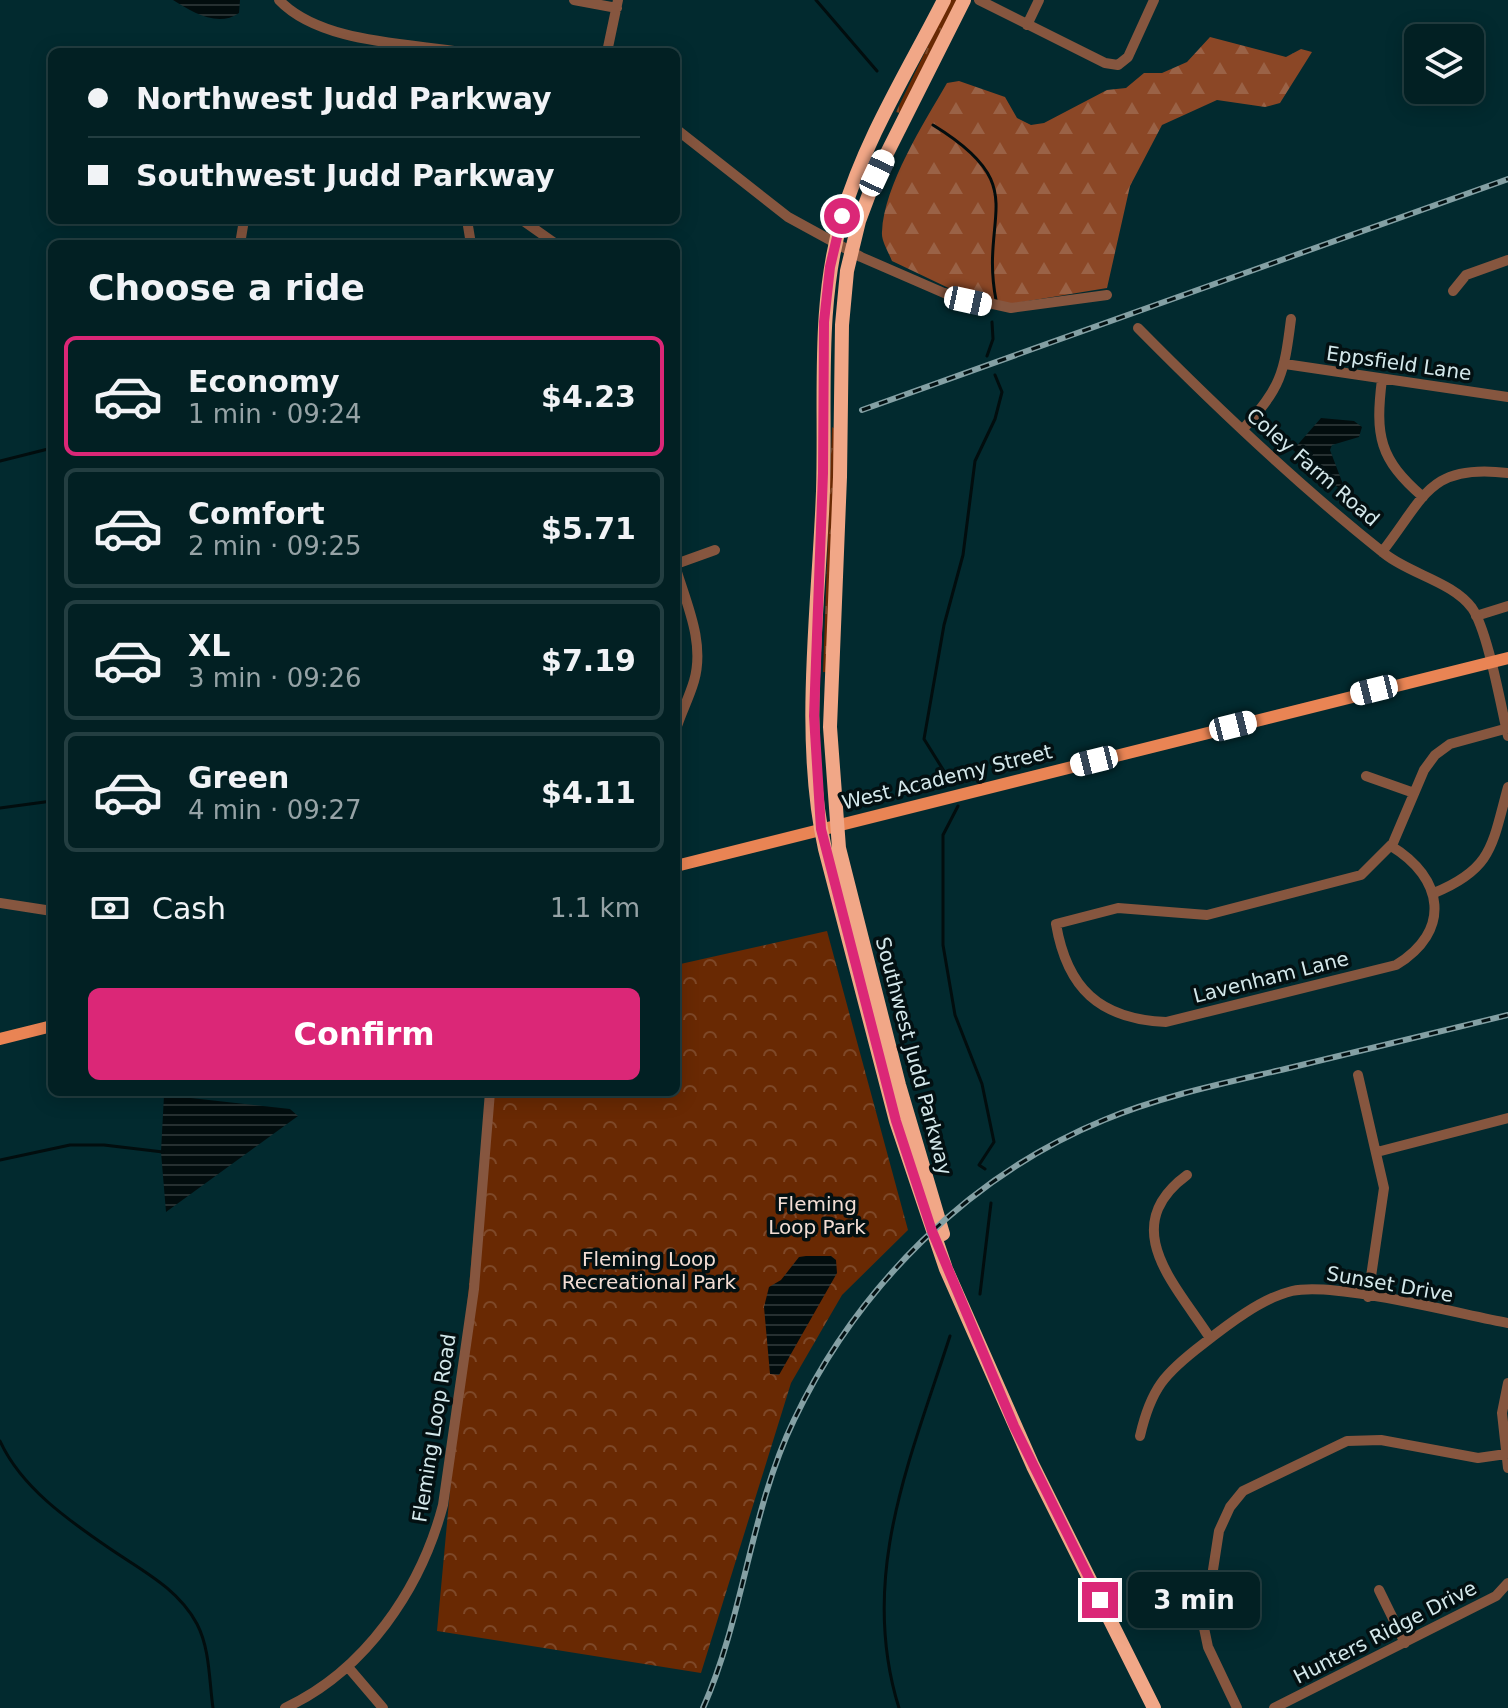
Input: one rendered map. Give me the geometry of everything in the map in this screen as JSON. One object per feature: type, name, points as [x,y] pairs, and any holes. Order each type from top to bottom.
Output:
[{"type":"highway","points":[[828,827],[814,716],[823,473],[824,322],[835,244],[861,165],[944,0]]},
{"type":"highway","points":[[828,827],[842,325],[851,252],[877,173],[964,0]]},
{"type":"highway","name":"Southwest Judd Parkway","points":[[828,827],[896,1121],[932,1231],[953,1287],[960,1296],[1027,1453],[1154,1708]]},
{"type":"main road","name":"West Academy Street","points":[[680,861],[1508,658]]},
{"type":"main road","points":[[0,1039],[48,1027]]},
{"type":"street","points":[[279,0],[300,18],[327,29],[439,48]]},
{"type":"street","points":[[574,0],[618,4],[608,48]]},
{"type":"street","points":[[979,0],[1105,63],[1118,65],[1128,57],[1154,0]]},
{"type":"street","points":[[1027,25],[1039,0]]},
{"type":"street","points":[[680,132],[775,208],[835,244],[944,293],[994,307],[1028,307],[1107,295]]},
{"type":"street","points":[[528,224],[550,240]]},
{"type":"street","points":[[1453,291],[1466,275],[1508,260]]},
{"type":"street","points":[[1243,429],[1276,389],[1285,364],[1291,319]]},
{"type":"street","name":"Coley Farm Road","points":[[1138,328],[1243,429],[1382,552],[1406,569],[1452,592],[1476,616]]},
{"type":"street","name":"Eppsfield Lane","points":[[1285,364],[1508,397]]},
{"type":"street","points":[[1382,379],[1377,418],[1385,453],[1400,477],[1423,497]]},
{"type":"street","points":[[1382,552],[1423,497],[1445,477],[1475,469],[1508,473]]},
{"type":"street","points":[[680,564],[715,550]]},
{"type":"street","points":[[680,582],[697,649],[694,680],[680,718]]},
{"type":"street","points":[[1508,606],[1476,616],[1507,731],[1450,744],[1435,755],[1391,846],[1415,863],[1434,893],[1479,869],[1508,787]]},
{"type":"street","points":[[1366,776],[1414,793]]},
{"type":"street","name":"Lavenham Lane","points":[[1391,846],[1361,875],[1225,911],[1187,914],[1118,908],[1056,924],[1067,967],[1090,998],[1124,1016],[1166,1022],[1396,965],[1412,956],[1426,940],[1435,910],[1434,893]]},
{"type":"street","points":[[0,903],[48,910]]},
{"type":"street","points":[[1358,1075],[1377,1152],[1384,1203],[1368,1297]]},
{"type":"street","name":"Fleming Loop Road","points":[[285,1708],[348,1667],[383,1628],[404,1597],[432,1542],[443,1505],[474,1289],[490,1096]]},
{"type":"street","points":[[1377,1152],[1508,1118]]},
{"type":"street","points":[[1187,1175],[1169,1190],[1156,1210],[1152,1232],[1156,1255],[1210,1338]]},
{"type":"street","name":"Sunset Drive","points":[[1140,1436],[1158,1384],[1173,1365],[1277,1296],[1292,1291],[1335,1291],[1508,1323]]},
{"type":"street","points":[[1508,1383],[1502,1413],[1508,1468]]},
{"type":"street","points":[[1237,1708],[1208,1647],[1204,1628],[1219,1531],[1230,1507],[1243,1491],[1347,1441],[1381,1440],[1478,1458],[1506,1454]]},
{"type":"street","name":"Hunters Ridge Drive","points":[[1274,1708],[1496,1596],[1508,1583]]},
{"type":"street","points":[[1379,1590],[1405,1643]]},
{"type":"street","points":[[348,1667],[383,1708]]},
{"type":"green space","points":[[950,0],[958,0],[900,113],[896,112]]},
{"type":"green space","points":[[1210,37],[1286,57],[1301,49],[1312,52],[1280,103],[1265,107],[1217,100],[1162,125],[1130,186],[1107,288],[1010,304],[980,303],[892,261],[882,236],[884,214],[897,175],[947,83],[959,81],[1005,97],[1017,118],[1031,125],[1044,123],[1107,90],[1126,88],[1144,73],[1162,73],[1187,62]]},
{"type":"green space","points":[[832,427],[835,429],[827,672],[823,672]]},
{"type":"green space","name":"Fleming Loop Recreational Park","points":[[827,931],[908,1230],[842,1295],[791,1383],[701,1673],[437,1631],[487,1096],[680,1096],[680,964]]},
{"type":"shaded area","points":[[173,0],[240,0],[239,13],[214,19]]},
{"type":"shaded area","points":[[1321,418],[1354,421],[1362,427],[1359,437],[1332,445],[1330,450],[1344,487],[1342,491],[1293,450]]},
{"type":"shaded area","points":[[164,1096],[290,1109],[298,1116],[166,1212],[161,1152]]},
{"type":"shaded area","points":[[831,1256],[836,1260],[837,1273],[779,1375],[770,1374],[764,1307],[769,1287],[781,1280],[799,1257]]},
{"type":"waterway","points":[[816,0],[877,71]]},
{"type":"waterway","points":[[933,125],[964,147],[983,166],[993,185],[996,203],[993,245],[996,300]]},
{"type":"waterway","points":[[987,356],[993,339],[992,322]]},
{"type":"waterway","points":[[952,784],[924,739],[944,625],[963,555],[975,461],[995,419],[1002,392],[995,375]]},
{"type":"waterway","points":[[0,461],[48,449]]},
{"type":"waterway","points":[[0,808],[48,802]]},
{"type":"waterway","points":[[958,806],[943,835],[943,945],[955,1015],[982,1084],[994,1142],[979,1165],[985,1169]]},
{"type":"waterway","points":[[0,1160],[70,1145],[104,1145],[163,1152]]},
{"type":"waterway","points":[[980,1294],[991,1203]]},
{"type":"waterway","points":[[899,1708],[888,1659],[884,1612],[887,1565],[905,1474],[950,1336]]},
{"type":"waterway","points":[[0,1441],[20,1473],[47,1501],[158,1581],[189,1611],[204,1644],[213,1708]]},
{"type":"railway","points":[[862,410],[1508,179]]},
{"type":"railway","points":[[703,1708],[728,1637],[767,1490],[794,1420],[850,1325],[884,1282],[963,1205],[1007,1172],[1054,1144],[1126,1111],[1193,1091],[1508,1015]]},
{"type":"route","points":[[842,216],[830,267],[824,322],[823,473],[814,716],[821,829],[896,1121],[932,1231],[1014,1426],[1100,1600]]},
{"type":"park label","name":"Fleming Loop Park","points":[[817,1216]]}]
